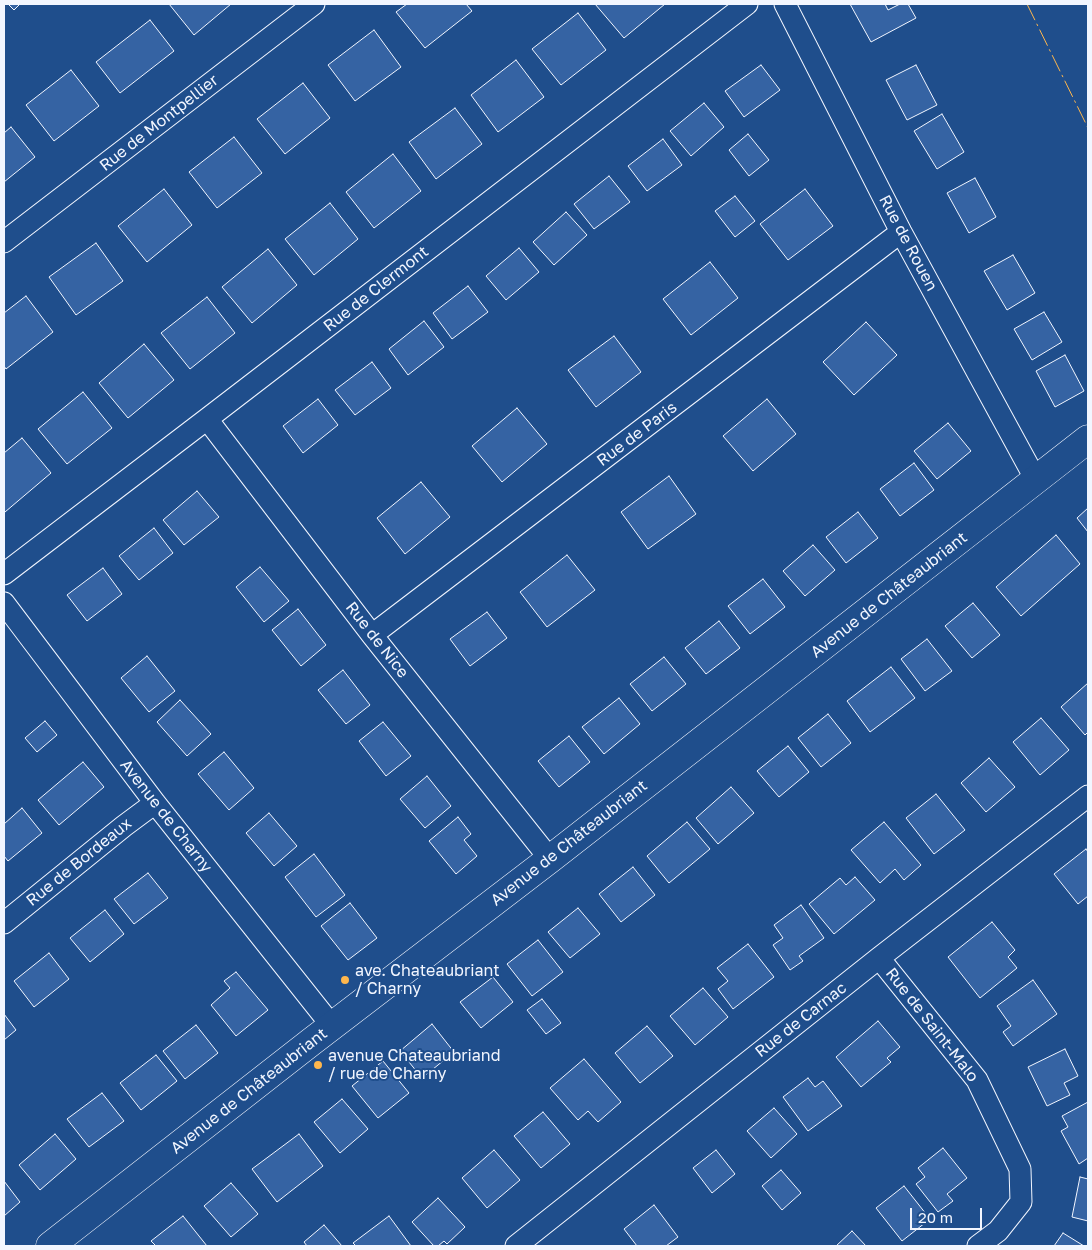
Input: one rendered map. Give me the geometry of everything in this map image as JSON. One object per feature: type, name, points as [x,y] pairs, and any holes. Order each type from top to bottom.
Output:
[{"type":"street","name":"Rue de Montpellier","points":[[4,242],[314,4]]},
{"type":"street","name":"Rue de Clermont","points":[[4,574],[747,4]]},
{"type":"street","name":"Rue de Rouen","points":[[785,4],[901,232],[1036,480]]},
{"type":"street","name":"Rue de Paris","points":[[372,636],[901,232]]},
{"type":"street","name":"Rue de Nice","points":[[207,419],[372,636],[550,859]]},
{"type":"street","name":"Avenue de Châteaubriant","points":[[50,1246],[1088,439]]},
{"type":"street","name":"Avenue de Charny","points":[[4,604],[155,803],[332,1026]]},
{"type":"street","name":"Rue de Carnac","points":[[516,1246],[879,958],[1088,796]]},
{"type":"street","name":"Rue de Bordeaux","points":[[4,922],[155,803]]},
{"type":"street","name":"Rue de Saint-Malo","points":[[879,958],[977,1080],[1020,1169],[1021,1202],[998,1231],[978,1246]]},
{"type":"building","points":[[8,4],[20,4],[14,10]]},
{"type":"building","points":[[169,4],[231,4],[194,35]]},
{"type":"building","points":[[407,4],[466,4],[472,11],[425,48],[396,12]]},
{"type":"building","points":[[595,4],[665,4],[624,38]]},
{"type":"building","points":[[850,4],[885,4],[888,10],[900,4],[908,4],[916,18],[871,42]]},
{"type":"building","points":[[578,13],[606,50],[561,85],[532,49]]},
{"type":"building","points":[[150,20],[174,51],[120,93],[96,62]]},
{"type":"building","points":[[374,30],[401,67],[355,101],[328,65]]},
{"type":"building","points":[[516,60],[544,97],[498,132],[471,95]]},
{"type":"building","points":[[761,65],[780,90],[744,117],[725,91]]},
{"type":"building","points":[[916,65],[937,105],[907,120],[886,80]]},
{"type":"building","points":[[71,70],[99,106],[54,141],[26,105]]},
{"type":"building","points":[[303,83],[330,118],[285,154],[257,119]]},
{"type":"building","points":[[704,103],[724,127],[691,156],[670,131]]},
{"type":"building","points":[[455,108],[482,144],[436,179],[409,142]]},
{"type":"building","points":[[942,114],[964,152],[937,169],[914,131]]},
{"type":"building","points":[[11,127],[35,157],[4,182],[4,133]]},
{"type":"building","points":[[748,134],[769,160],[749,176],[729,150]]},
{"type":"building","points":[[234,137],[262,173],[217,208],[189,172]]},
{"type":"building","points":[[663,139],[682,165],[647,191],[628,166]]},
{"type":"building","points":[[393,154],[421,191],[374,228],[346,192]]},
{"type":"building","points":[[609,176],[630,202],[594,229],[574,204]]},
{"type":"building","points":[[975,178],[996,217],[969,233],[947,193]]},
{"type":"building","points":[[164,189],[192,225],[147,262],[118,226]]},
{"type":"building","points":[[805,189],[833,226],[788,260],[760,224]]},
{"type":"building","points":[[735,196],[755,221],[735,237],[715,211]]},
{"type":"building","points":[[330,203],[358,239],[314,275],[285,239]]},
{"type":"building","points":[[566,212],[587,235],[554,265],[533,242]]},
{"type":"building","points":[[96,243],[123,281],[76,315],[49,277]]},
{"type":"building","points":[[519,248],[539,272],[506,300],[486,276]]},
{"type":"building","points":[[268,249],[297,285],[252,323],[222,287]]},
{"type":"building","points":[[1013,255],[1035,293],[1007,310],[984,271]]},
{"type":"building","points":[[710,262],[738,298],[691,335],[663,299]]},
{"type":"building","points":[[468,286],[488,312],[452,339],[433,313]]},
{"type":"building","points":[[26,296],[53,332],[6,369],[4,366],[4,313]]},
{"type":"building","points":[[207,297],[235,333],[190,369],[161,333]]},
{"type":"building","points":[[1044,312],[1062,342],[1032,360],[1014,329]]},
{"type":"building","points":[[424,321],[444,347],[408,375],[389,349]]},
{"type":"building","points":[[866,322],[897,355],[854,395],[823,362]]},
{"type":"building","points":[[614,336],[641,372],[596,407],[568,370]]},
{"type":"building","points":[[144,344],[174,380],[128,418],[99,383]]},
{"type":"building","points":[[1065,355],[1084,391],[1055,407],[1036,371]]},
{"type":"building","points":[[372,362],[391,388],[355,415],[335,390]]},
{"type":"building","points":[[83,392],[112,428],[67,464],[38,429]]},
{"type":"building","points":[[318,399],[338,425],[303,453],[283,426]]},
{"type":"building","points":[[767,399],[796,434],[753,471],[723,436]]},
{"type":"building","points":[[517,408],[547,444],[502,482],[472,446]]},
{"type":"building","points":[[948,423],[971,451],[937,479],[914,451]]},
{"type":"building","points":[[22,438],[51,473],[5,512],[4,453]]},
{"type":"building","points":[[914,463],[934,490],[900,516],[880,489]]},
{"type":"building","points":[[669,476],[696,514],[648,549],[621,512]]},
{"type":"building","points":[[421,482],[450,517],[405,554],[377,518]]},
{"type":"building","points":[[197,491],[219,517],[184,545],[163,520]]},
{"type":"building","points":[[1088,508],[1088,532],[1077,518]]},
{"type":"building","points":[[858,512],[878,538],[846,563],[826,537]]},
{"type":"building","points":[[154,528],[173,553],[139,580],[119,556]]},
{"type":"building","points":[[1056,535],[1080,564],[1021,616],[996,587]]},
{"type":"building","points":[[813,545],[835,570],[805,596],[783,571]]},
{"type":"building","points":[[567,555],[595,590],[547,627],[520,592]]},
{"type":"building","points":[[260,567],[289,601],[264,622],[236,587]]},
{"type":"building","points":[[103,568],[122,594],[87,621],[67,595]]},
{"type":"building","points":[[763,579],[785,607],[750,634],[728,606]]},
{"type":"building","points":[[973,603],[1000,635],[972,658],[945,626]]},
{"type":"building","points":[[298,609],[326,645],[301,666],[272,630]]},
{"type":"building","points":[[487,612],[507,638],[470,666],[450,639]]},
{"type":"building","points":[[719,621],[740,648],[706,674],[685,648]]},
{"type":"building","points":[[927,639],[952,671],[925,691],[901,659]]},
{"type":"building","points":[[147,656],[175,691],[149,712],[121,678]]},
{"type":"building","points":[[664,657],[686,684],[652,711],[630,684]]},
{"type":"building","points":[[891,667],[915,698],[870,732],[847,701]]},
{"type":"building","points":[[343,670],[370,705],[346,724],[318,690]]},
{"type":"building","points":[[1088,683],[1088,732],[1085,735],[1061,707]]},
{"type":"building","points":[[619,698],[640,724],[604,754],[582,727]]},
{"type":"building","points":[[180,700],[211,734],[187,756],[157,722]]},
{"type":"building","points":[[828,714],[851,743],[821,767],[798,738]]},
{"type":"building","points":[[1041,718],[1069,750],[1040,775],[1013,742]]},
{"type":"building","points":[[45,721],[57,735],[37,752],[25,738]]},
{"type":"building","points":[[383,722],[411,756],[386,776],[359,741]]},
{"type":"building","points":[[569,736],[590,762],[559,787],[538,761]]},
{"type":"building","points":[[788,746],[809,772],[779,797],[757,771]]},
{"type":"building","points":[[224,752],[254,788],[229,810],[198,774]]},
{"type":"building","points":[[989,758],[1015,787],[986,812],[961,783]]},
{"type":"building","points":[[83,762],[104,787],[59,825],[38,800]]},
{"type":"building","points":[[427,776],[451,806],[425,828],[400,799]]},
{"type":"building","points":[[731,787],[754,813],[718,844],[696,818]]},
{"type":"building","points":[[936,794],[965,830],[934,854],[906,818]]},
{"type":"building","points":[[22,808],[42,833],[8,861],[4,856],[4,824]]},
{"type":"building","points":[[269,813],[297,846],[274,866],[246,833]]},
{"type":"building","points":[[458,817],[471,834],[464,840],[477,856],[456,874],[429,841]]},
{"type":"building","points":[[687,822],[710,849],[669,883],[647,856]]},
{"type":"building","points":[[884,822],[921,865],[904,880],[895,869],[880,883],[851,850]]},
{"type":"building","points":[[1086,849],[1088,852],[1088,896],[1078,904],[1054,874]]},
{"type":"building","points":[[314,854],[345,895],[316,917],[285,877]]},
{"type":"building","points":[[633,867],[655,895],[621,922],[599,894]]},
{"type":"building","points":[[148,873],[168,898],[134,924],[114,899]]},
{"type":"building","points":[[855,877],[875,900],[834,934],[809,904],[840,878],[846,885]]},
{"type":"building","points":[[350,903],[377,938],[348,960],[321,926]]},
{"type":"building","points":[[801,905],[824,938],[799,956],[803,961],[790,970],[773,945],[783,938],[774,925]]},
{"type":"building","points":[[578,908],[600,934],[570,958],[548,932]]},
{"type":"building","points":[[105,910],[124,934],[90,962],[70,938]]},
{"type":"building","points":[[992,922],[1015,950],[1008,957],[1017,968],[980,998],[948,957]]},
{"type":"building","points":[[538,940],[563,972],[532,996],[507,964]]},
{"type":"building","points":[[748,944],[774,977],[733,1009],[718,989],[728,981],[717,968]]},
{"type":"building","points":[[49,953],[69,979],[34,1007],[14,981]]},
{"type":"building","points":[[236,972],[268,1010],[236,1036],[211,1005],[230,988],[224,981]]},
{"type":"building","points":[[493,977],[513,1002],[481,1028],[460,1002]]},
{"type":"building","points":[[1033,980],[1057,1014],[1013,1046],[1003,1032],[1011,1026],[997,1006]]},
{"type":"building","points":[[703,988],[728,1017],[695,1045],[670,1016]]},
{"type":"building","points":[[542,999],[561,1023],[546,1034],[527,1010]]},
{"type":"building","points":[[4,1014],[16,1030],[4,1040]]},
{"type":"building","points":[[878,1021],[900,1047],[887,1058],[891,1062],[861,1087],[836,1057]]},
{"type":"building","points":[[432,1024],[454,1052],[422,1078],[400,1051]]},
{"type":"building","points":[[196,1025],[218,1053],[185,1079],[163,1051]]},
{"type":"building","points":[[647,1026],[673,1056],[640,1083],[615,1053]]},
{"type":"building","points":[[1065,1049],[1078,1076],[1064,1083],[1070,1095],[1047,1106],[1028,1067]]},
{"type":"building","points":[[156,1055],[177,1081],[141,1110],[120,1083]]},
{"type":"building","points":[[584,1059],[621,1102],[598,1122],[588,1111],[578,1120],[550,1088]]},
{"type":"building","points":[[383,1061],[409,1093],[378,1118],[352,1086]]},
{"type":"building","points":[[808,1078],[815,1087],[823,1081],[842,1106],[808,1131],[783,1097]]},
{"type":"building","points":[[102,1093],[124,1121],[89,1147],[67,1119]]},
{"type":"building","points":[[342,1099],[368,1129],[340,1153],[314,1122]]},
{"type":"building","points":[[1088,1102],[1088,1158],[1079,1164],[1061,1131],[1068,1127],[1062,1116]]},
{"type":"building","points":[[774,1108],[797,1134],[771,1158],[747,1131]]},
{"type":"building","points":[[543,1112],[570,1144],[541,1168],[514,1136]]},
{"type":"building","points":[[55,1134],[76,1159],[40,1190],[19,1165]]},
{"type":"building","points":[[299,1134],[323,1166],[277,1202],[252,1169]]},
{"type":"building","points":[[943,1148],[967,1178],[947,1194],[953,1201],[938,1212],[916,1184],[925,1177],[918,1168]]},
{"type":"building","points":[[494,1150],[520,1180],[487,1208],[462,1178]]},
{"type":"building","points":[[716,1150],[735,1174],[712,1193],[693,1168]]},
{"type":"building","points":[[781,1170],[801,1193],[782,1210],[762,1186]]},
{"type":"building","points":[[1080,1177],[1088,1179],[1088,1221],[1072,1217]]},
{"type":"building","points":[[4,1181],[20,1202],[4,1216]]},
{"type":"building","points":[[231,1183],[258,1214],[231,1237],[204,1206]]},
{"type":"building","points":[[904,1186],[930,1219],[902,1241],[876,1208]]},
{"type":"building","points":[[438,1198],[465,1227],[447,1244],[444,1241],[438,1246],[434,1246],[412,1222]]},
{"type":"building","points":[[654,1205],[678,1237],[666,1246],[637,1246],[624,1229]]},
{"type":"building","points":[[183,1216],[207,1246],[156,1246],[151,1241]]},
{"type":"building","points":[[389,1216],[411,1246],[356,1246],[353,1243]]},
{"type":"building","points":[[324,1225],[342,1246],[307,1246],[304,1242]]},
{"type":"building","points":[[852,1231],[866,1246],[836,1246]]},
{"type":"building","points":[[1063,1233],[1084,1246],[1054,1246]]},
{"type":"power","points":[[1027,4],[1088,128]]},
{"type":"place","name":"ave. Chateaubriant / Charny","points":[[345,980]]},
{"type":"place","name":"avenue Chateaubriand / rue de Charny","points":[[318,1065]]}]
